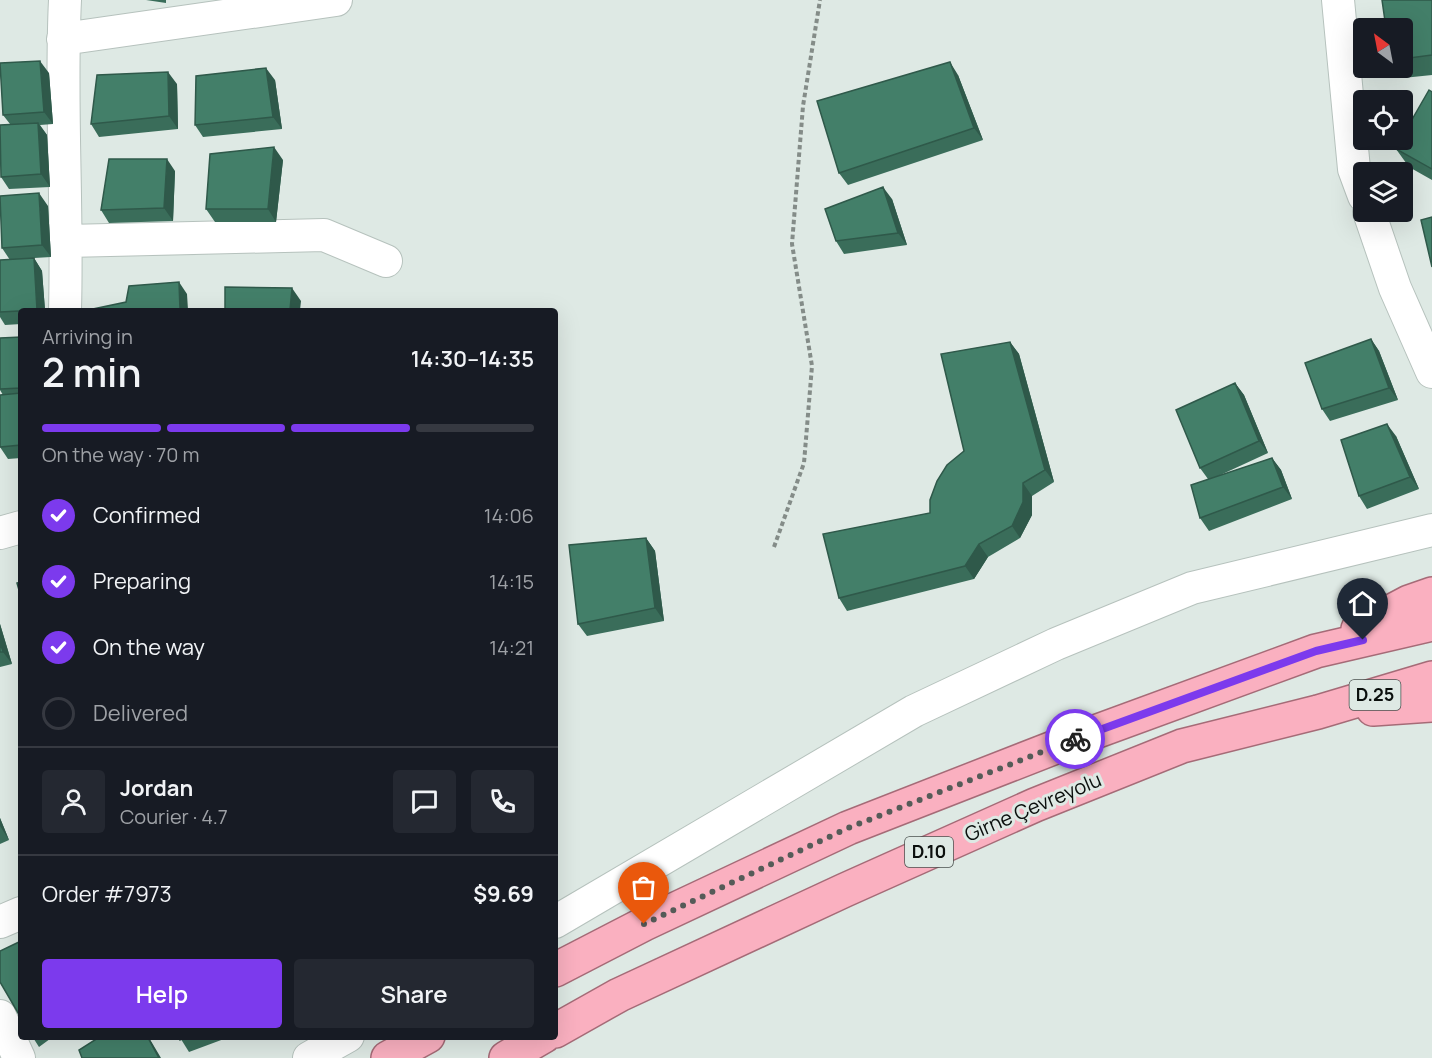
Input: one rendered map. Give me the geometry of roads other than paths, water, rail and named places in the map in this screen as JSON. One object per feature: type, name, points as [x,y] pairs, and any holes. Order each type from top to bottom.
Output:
[{"type":"highway","name":"D.10","points":[[558,968],[644,924],[848,828],[1076,739],[1316,651],[1409,602],[1432,594]]},
{"type":"highway","points":[[1316,651],[1432,624]]},
{"type":"highway","name":"Girne Çevreyolu","points":[[558,1029],[619,995],[1035,805],[1182,746],[1318,712],[1432,678]]},
{"type":"highway","name":"D.10","points":[[1318,712],[1432,705]]},
{"type":"highway","points":[[388,1058],[421,1040]]},
{"type":"highway","points":[[506,1058],[537,1040]]},
{"type":"street","points":[[65,0],[63,39],[67,240],[65,308]]},
{"type":"street","points":[[63,39],[336,0]]},
{"type":"street","points":[[1338,0],[1353,162]]},
{"type":"street","points":[[1372,222],[1395,288],[1424,330],[1432,372]]},
{"type":"street","points":[[67,240],[324,235],[386,261]]},
{"type":"street","points":[[0,532],[18,527]]},
{"type":"street","points":[[558,920],[914,711],[1056,644],[1192,588],[1432,530]]},
{"type":"street","points":[[0,922],[18,914]]},
{"type":"street","points":[[0,1016],[18,1058]]},
{"type":"street","points":[[309,1058],[341,1040]]}]
